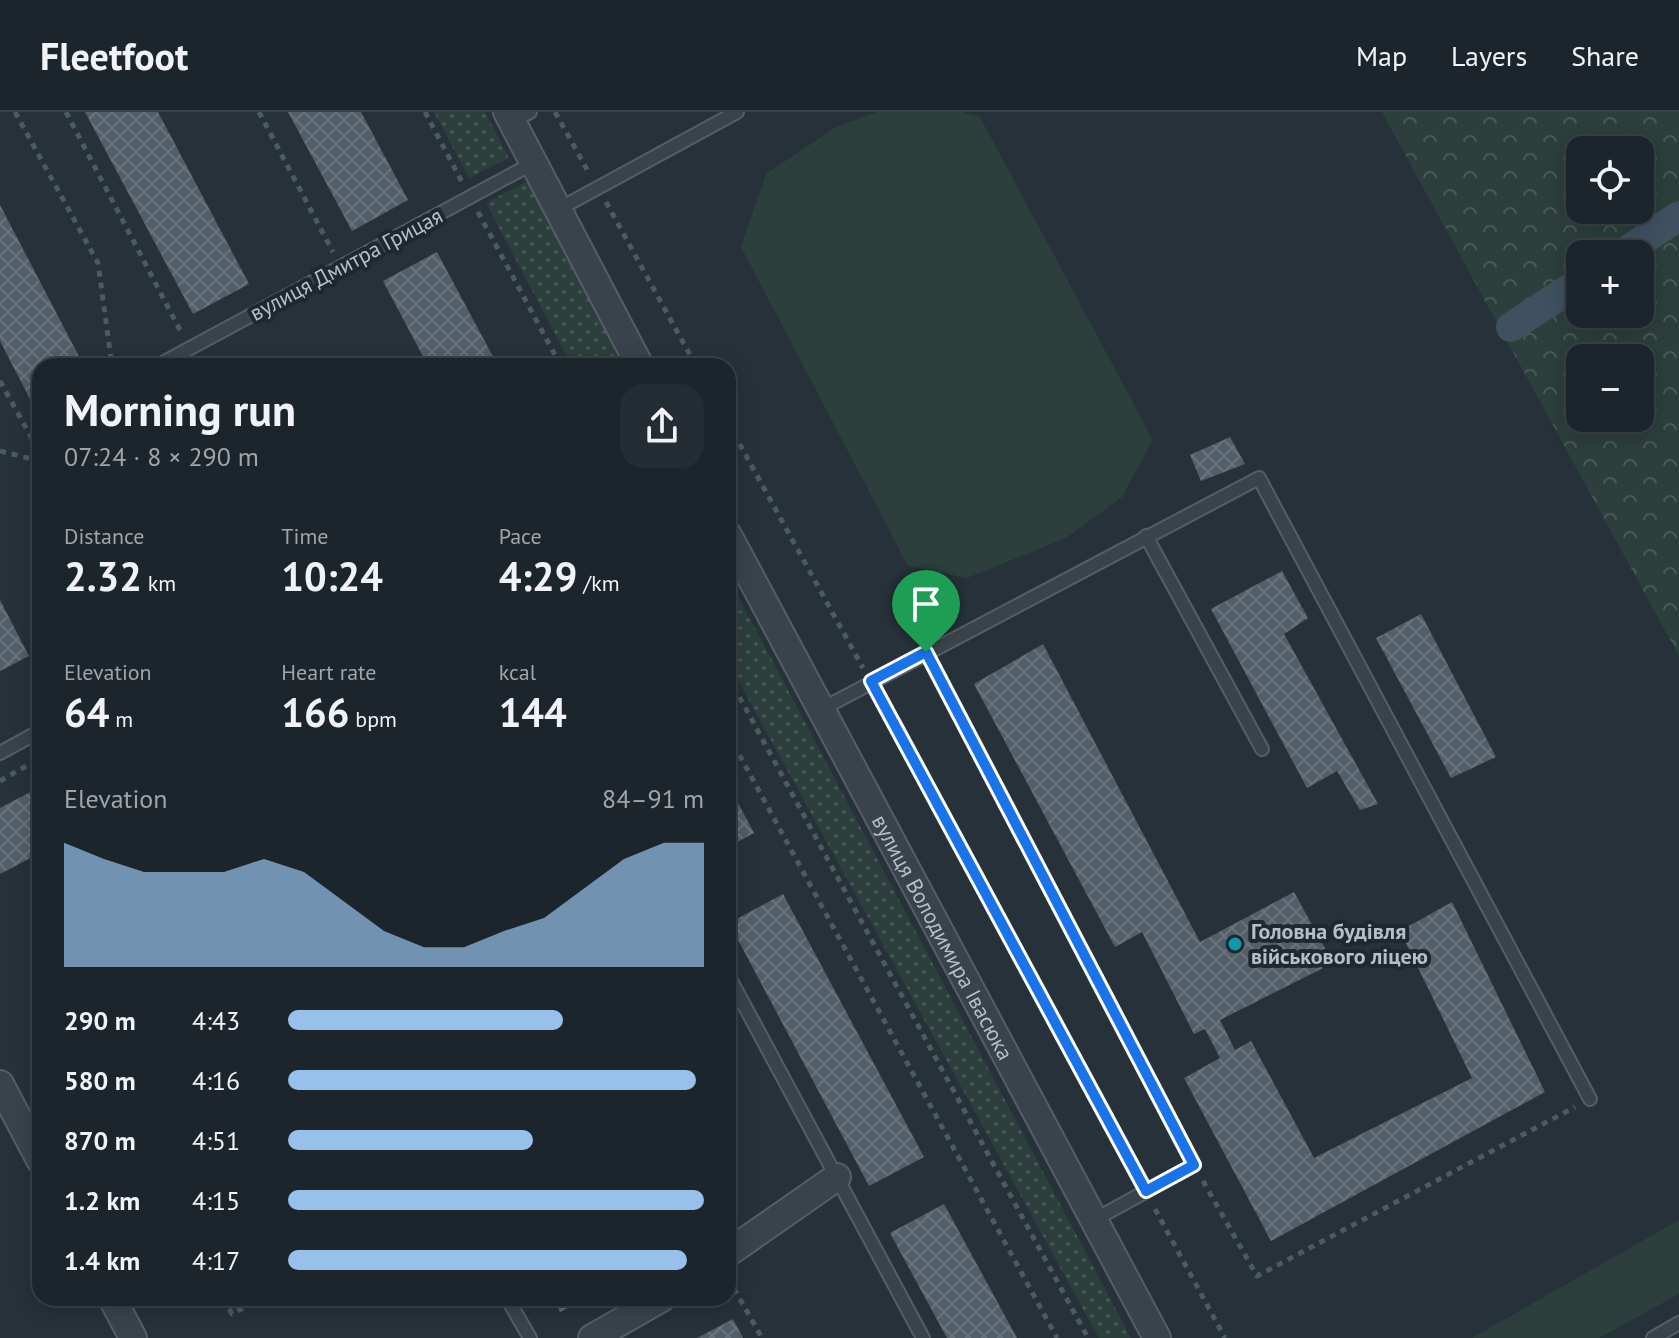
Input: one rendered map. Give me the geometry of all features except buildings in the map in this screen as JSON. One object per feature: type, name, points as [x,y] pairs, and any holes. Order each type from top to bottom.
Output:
[{"type":"street","points":[[517,115],[535,162],[636,358]]},
{"type":"street","name":"вулиця Володимира Івасюка","points":[[736,550],[1157,1338]]},
{"type":"street","points":[[0,1084],[32,1145]]},
{"type":"street","points":[[736,1247],[837,1177]]},
{"type":"street","points":[[116,1306],[133,1338]]},
{"type":"street","points":[[592,1338],[644,1306]]},
{"type":"lane","points":[[559,209],[599,190],[737,112]]},
{"type":"lane","name":"вулиця Дмитра Грицая","points":[[170,358],[535,162]]},
{"type":"lane","points":[[820,710],[1259,478],[1590,1099]]},
{"type":"lane","points":[[1146,536],[1262,749]]},
{"type":"lane","points":[[0,753],[32,735]]},
{"type":"lane","points":[[736,990],[923,1338]]},
{"type":"lane","points":[[1094,1220],[1194,1165]]},
{"type":"lane","points":[[512,1306],[530,1338]]},
{"type":"lane","points":[[1653,1338],[1679,1323]]},
{"type":"path","points":[[15,112],[98,263],[111,358]]},
{"type":"path","points":[[66,112],[189,347]]},
{"type":"path","points":[[259,112],[340,267]]},
{"type":"path","points":[[425,112],[557,358]]},
{"type":"path","points":[[555,112],[692,358]]},
{"type":"path","points":[[0,381],[32,439]]},
{"type":"path","points":[[736,437],[871,681],[1225,1338]]},
{"type":"path","points":[[0,451],[32,459]]},
{"type":"path","points":[[926,652],[1194,1165],[1257,1276],[1590,1099]]},
{"type":"path","points":[[736,691],[1088,1338]]},
{"type":"path","points":[[736,749],[1057,1338]]},
{"type":"path","points":[[0,781],[32,763]]},
{"type":"path","points":[[736,1291],[762,1338]]},
{"type":"path","points":[[228,1306],[232,1314],[247,1306]]},
{"type":"green space","points":[[434,112],[485,112],[509,158],[469,178]]},
{"type":"green space","points":[[877,112],[962,112],[980,117],[1153,440],[1122,497],[1066,538],[967,578],[908,566],[741,247],[766,174],[836,127]]},
{"type":"green space","points":[[1382,112],[1679,112],[1679,656]]},
{"type":"green space","points":[[530,180],[623,358],[568,358],[486,203]]},
{"type":"green space","points":[[736,592],[1131,1338],[1099,1338],[736,677]]},
{"type":"green space","points":[[1679,1220],[1679,1294],[1599,1338],[1472,1338]]},
{"type":"waterway","points":[[1643,240],[1679,216]]},
{"type":"waterway","points":[[1511,327],[1566,291]]},
{"type":"place","name":"Головна будівля військового ліцею","points":[[1235,944]]},
{"type":"route","points":[[926,652],[1194,1165],[1146,1191],[871,681],[926,652]]}]
